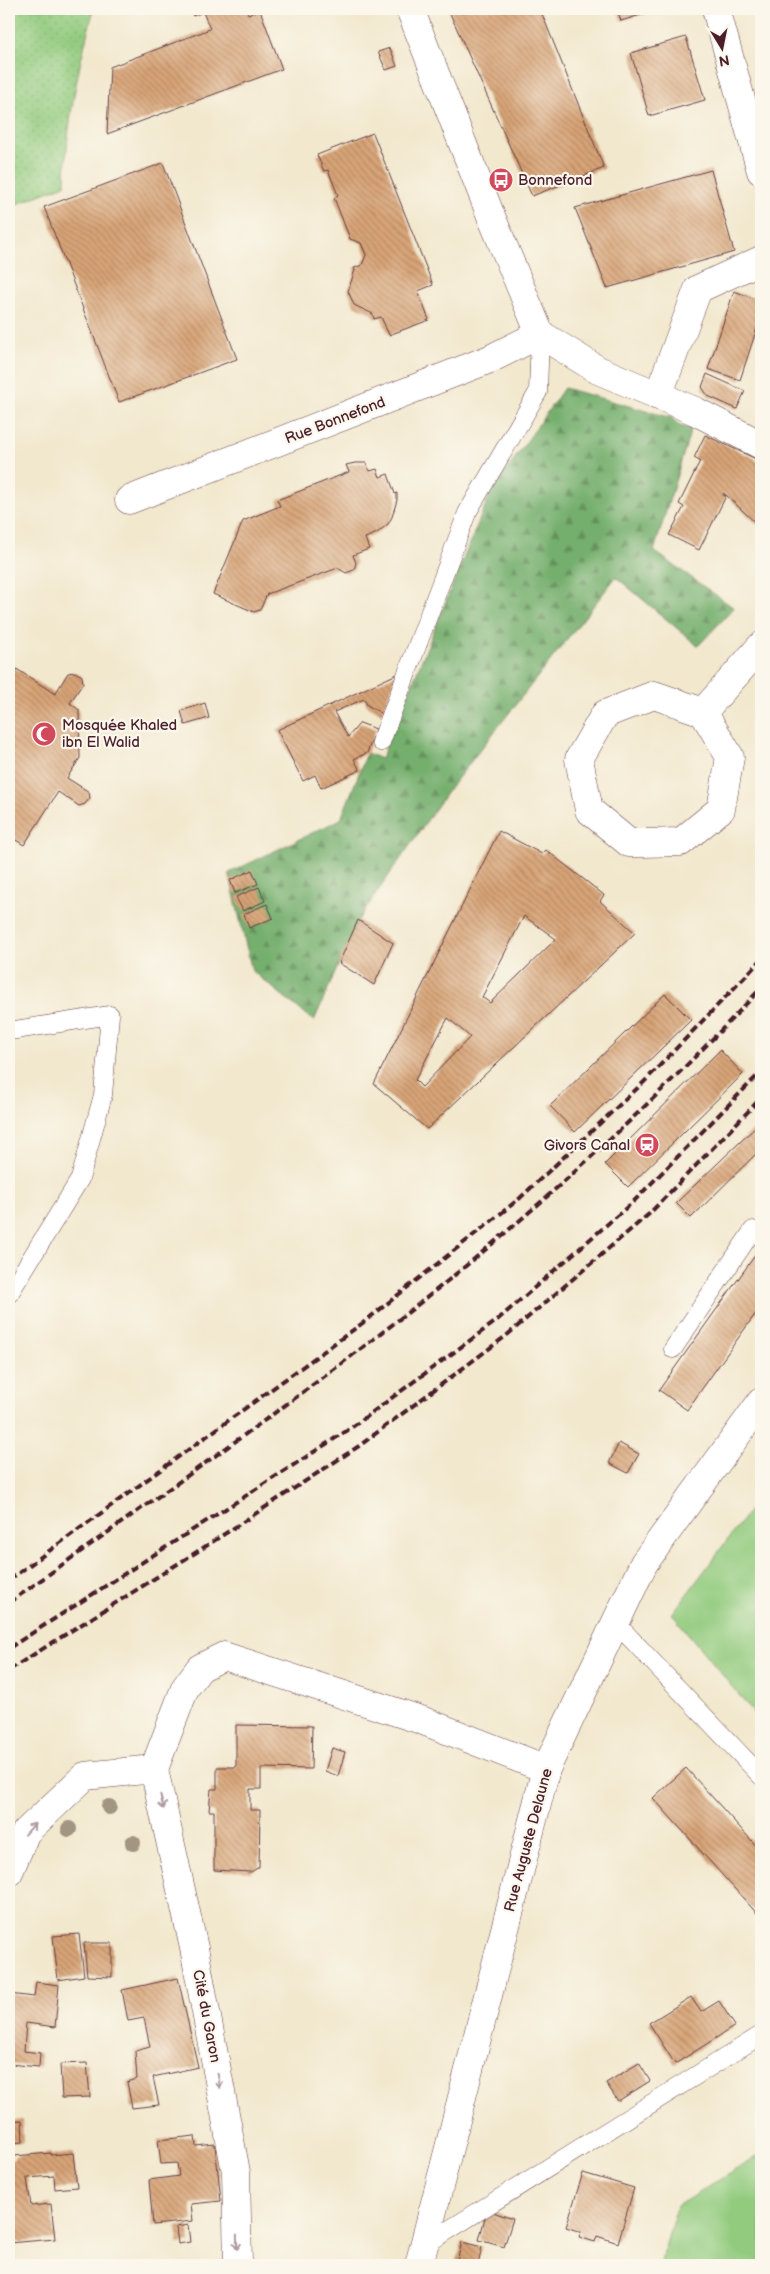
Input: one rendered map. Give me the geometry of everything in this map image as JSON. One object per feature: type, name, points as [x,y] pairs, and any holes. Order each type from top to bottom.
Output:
[{"type":"street","points":[[410,9],[491,216],[540,334],[598,370],[695,411],[761,445]]},
{"type":"street","points":[[716,9],[761,171]]},
{"type":"street","points":[[658,396],[698,289],[761,260]]},
{"type":"street","name":"Rue Bonnefond","points":[[129,500],[490,359],[540,334]]},
{"type":"street","points":[[703,712],[761,646]]},
{"type":"street","points":[[654,696],[703,712],[730,757],[721,809],[681,842],[629,843],[589,810],[579,759],[605,714],[654,696]]},
{"type":"street","name":"Rue Auguste Delaune","points":[[421,2256],[546,1769],[644,1563],[761,1402]]},
{"type":"street","points":[[9,1872],[26,1832],[85,1776],[154,1769],[185,1688],[200,1668],[224,1656],[421,1720],[546,1769]]},
{"type":"street","name":"Cité du Garon","points":[[154,1769],[194,1948],[236,2172],[238,2265]]},
{"type":"lane","points":[[381,742],[467,513],[538,392],[540,334]]},
{"type":"lane","points":[[9,1031],[110,1015],[103,1095],[80,1179],[9,1294]]},
{"type":"lane","points":[[673,1349],[753,1230],[761,1237]]},
{"type":"lane","points":[[616,1622],[761,1776]]},
{"type":"lane","points":[[421,2256],[761,2035]]},
{"type":"green space","points":[[9,9],[94,9],[70,118],[65,185],[9,207]]},
{"type":"green space","points":[[564,388],[672,418],[680,426],[691,429],[654,551],[734,608],[698,646],[616,577],[447,792],[358,920],[314,1021],[252,971],[229,873],[341,819],[367,753],[381,759],[490,494]]},
{"type":"green space","points":[[761,1495],[761,1722],[672,1614]]},
{"type":"green space","points":[[761,2154],[761,2265],[660,2265],[677,2206]]},
{"type":"building","points":[[190,9],[246,9],[248,14],[260,10],[282,69],[107,134],[110,67],[210,29],[203,12],[193,16]]},
{"type":"building","points":[[448,9],[540,9],[604,168],[532,196]]},
{"type":"building","points":[[617,9],[660,9],[621,21]]},
{"type":"building","points":[[686,37],[705,100],[649,116],[631,53]]},
{"type":"building","points":[[390,48],[397,66],[386,70],[378,52]]},
{"type":"building","points":[[373,133],[433,285],[418,291],[429,320],[389,335],[381,317],[374,319],[373,314],[354,305],[348,291],[354,268],[362,265],[366,255],[361,243],[350,239],[334,198],[338,195],[328,170],[324,171],[317,155]]},
{"type":"building","points":[[163,163],[237,359],[119,402],[44,207]]},
{"type":"building","points":[[711,170],[734,252],[607,288],[575,208]]},
{"type":"building","points":[[734,291],[761,301],[761,316],[740,380],[708,369]]},
{"type":"building","points":[[707,374],[745,391],[737,409],[708,396],[702,387]]},
{"type":"building","points":[[705,435],[754,458],[761,465],[761,528],[724,493],[723,495],[726,496],[699,550],[669,535],[684,507],[679,504],[700,461],[694,458]]},
{"type":"building","points":[[366,463],[370,471],[377,469],[380,477],[388,474],[395,494],[397,493],[397,500],[388,524],[377,533],[365,538],[369,549],[353,555],[356,563],[354,570],[346,573],[338,568],[267,594],[260,610],[254,612],[213,594],[243,521],[280,506],[277,500],[349,472],[346,465]]},
{"type":"building","name":"Mosquée Khaled ibn El Walid","points":[[9,664],[55,694],[68,673],[75,672],[82,676],[83,683],[70,703],[79,710],[80,758],[67,778],[89,792],[90,798],[85,804],[79,806],[58,792],[24,845],[9,836]]},
{"type":"building","points":[[397,674],[382,714],[367,705],[364,699],[334,712],[348,737],[360,723],[376,729],[367,753],[354,759],[360,770],[321,788],[315,775],[303,781],[277,730]]},
{"type":"building","points":[[205,703],[209,718],[185,725],[181,711]]},
{"type":"building","points":[[499,831],[542,854],[546,850],[604,895],[600,901],[635,933],[427,1129],[374,1084]],"holes":[[[524,916],[556,939],[490,1003],[482,997]],[[448,1018],[470,1037],[422,1087],[415,1080]]]},
{"type":"building","points":[[252,870],[258,884],[235,893],[230,880]]},
{"type":"building","points":[[259,887],[265,901],[243,911],[236,897]]},
{"type":"building","points":[[267,904],[273,918],[249,928],[244,914]]},
{"type":"building","points":[[358,920],[393,943],[374,985],[339,963]]},
{"type":"building","points":[[665,994],[691,1020],[575,1132],[550,1106]]},
{"type":"building","points":[[720,1050],[743,1074],[628,1187],[605,1164]]},
{"type":"building","points":[[759,1124],[761,1126],[761,1149],[691,1218],[676,1203]]},
{"type":"building","points":[[761,1247],[761,1306],[687,1410],[659,1390]]},
{"type":"building","points":[[619,1443],[639,1454],[628,1473],[609,1463]]},
{"type":"building","points":[[236,1725],[312,1726],[311,1769],[261,1768],[261,1789],[250,1789],[250,1810],[260,1810],[259,1867],[251,1872],[214,1870],[214,1811],[209,1811],[211,1789],[217,1789],[217,1767],[236,1767]]},
{"type":"building","points":[[332,1748],[345,1752],[338,1776],[325,1771]]},
{"type":"building","points":[[686,1768],[761,1851],[761,1918],[653,1798]]},
{"type":"building","points":[[79,1934],[84,1976],[58,1980],[53,1936]]},
{"type":"building","points":[[84,1943],[112,1943],[112,1977],[87,1976]]},
{"type":"building","points":[[178,1978],[198,2067],[153,2077],[159,2105],[132,2108],[127,2082],[137,2079],[135,2051],[150,2047],[144,2018],[128,2021],[122,1990]]},
{"type":"building","points":[[36,1982],[59,1985],[55,2027],[26,2023],[24,2051],[40,2053],[39,2067],[9,2064],[9,1994],[34,1997]]},
{"type":"building","points":[[691,1997],[701,2012],[719,2001],[735,2026],[675,2064],[649,2023]]},
{"type":"building","points":[[87,2063],[90,2097],[62,2098],[60,2064]]},
{"type":"building","points":[[639,2063],[650,2081],[618,2101],[606,2083]]},
{"type":"building","points":[[22,2120],[23,2142],[9,2143],[9,2121]]},
{"type":"building","points":[[195,2136],[196,2146],[215,2144],[221,2201],[191,2204],[193,2221],[153,2225],[149,2180],[179,2176],[177,2163],[161,2164],[158,2140]]},
{"type":"building","points":[[51,2153],[51,2155],[73,2153],[77,2187],[55,2189],[54,2176],[27,2178],[31,2206],[51,2204],[55,2239],[9,2243],[9,2160],[14,2159],[14,2156]]},
{"type":"building","points":[[583,2173],[634,2188],[618,2243],[597,2236],[595,2242],[579,2237],[581,2232],[566,2227]]},
{"type":"building","points":[[487,2210],[513,2219],[504,2247],[479,2240]]},
{"type":"building","points":[[188,2225],[190,2242],[178,2244],[176,2227]]},
{"type":"building","points":[[462,2242],[482,2247],[478,2265],[456,2265]]},
{"type":"railway","points":[[9,1580],[364,1322],[519,1199],[644,1082],[761,960]]},
{"type":"railway","points":[[9,1603],[295,1398],[462,1269],[579,1168],[690,1062],[761,988]]},
{"type":"railway","points":[[9,1648],[348,1430],[495,1322],[634,1201],[761,1072]]},
{"type":"railway","points":[[9,1670],[203,1548],[359,1446],[506,1336],[649,1214],[761,1098]]},
{"type":"place","name":"Bonnefond","points":[[501,180]]},
{"type":"place","name":"Mosquée Khaled ibn El Walid","points":[[44,734]]},
{"type":"place","name":"Givors Canal","points":[[647,1145]]}]
